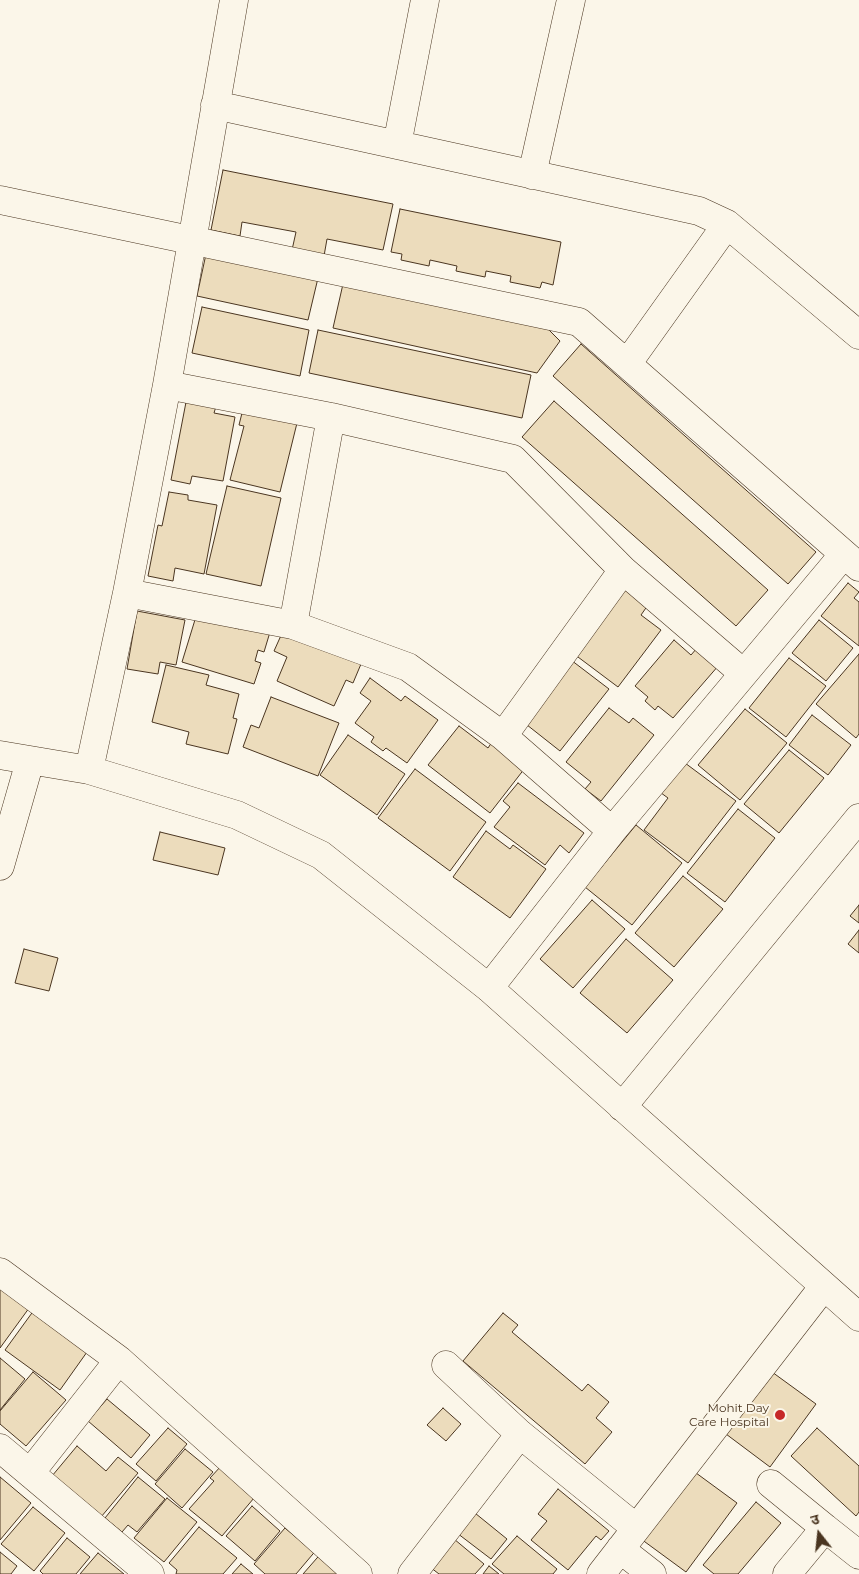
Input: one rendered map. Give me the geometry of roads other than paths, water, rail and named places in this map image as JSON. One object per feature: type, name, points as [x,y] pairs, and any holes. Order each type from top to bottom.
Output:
[{"type":"street","points":[[88,770],[127,593],[167,385],[234,0]]},
{"type":"street","points":[[397,145],[425,0]]},
{"type":"street","points":[[532,175],[571,0]]},
{"type":"street","points":[[215,105],[699,211],[726,224],[859,335]]},
{"type":"street","points":[[0,200],[579,322],[852,561],[743,672],[612,831],[489,988]]},
{"type":"street","points":[[626,364],[726,224]]},
{"type":"street","points":[[167,385],[331,418],[514,460],[623,570],[743,672]]},
{"type":"street","points":[[293,625],[331,418]]},
{"type":"street","points":[[503,736],[623,570]]},
{"type":"street","points":[[127,593],[293,625],[408,667],[503,736],[612,831]]},
{"type":"street","points":[[0,755],[88,770],[237,815],[321,856],[489,988],[859,1317]]},
{"type":"street","points":[[0,866],[30,761]]},
{"type":"street","points":[[622,1107],[859,818]]},
{"type":"street","points":[[0,1272],[119,1360],[358,1574]]},
{"type":"street","points":[[601,1574],[824,1286]]},
{"type":"street","points":[[30,1473],[119,1360]]},
{"type":"street","points":[[446,1365],[628,1539],[652,1574]]},
{"type":"street","points":[[412,1574],[520,1434]]},
{"type":"street","points":[[0,1448],[150,1574]]},
{"type":"street","points":[[771,1484],[859,1555]]},
{"type":"street","points":[[787,1574],[825,1528]]},
{"type":"place","name":"Mohit Day Care Hospital","points":[[780,1415]]}]
